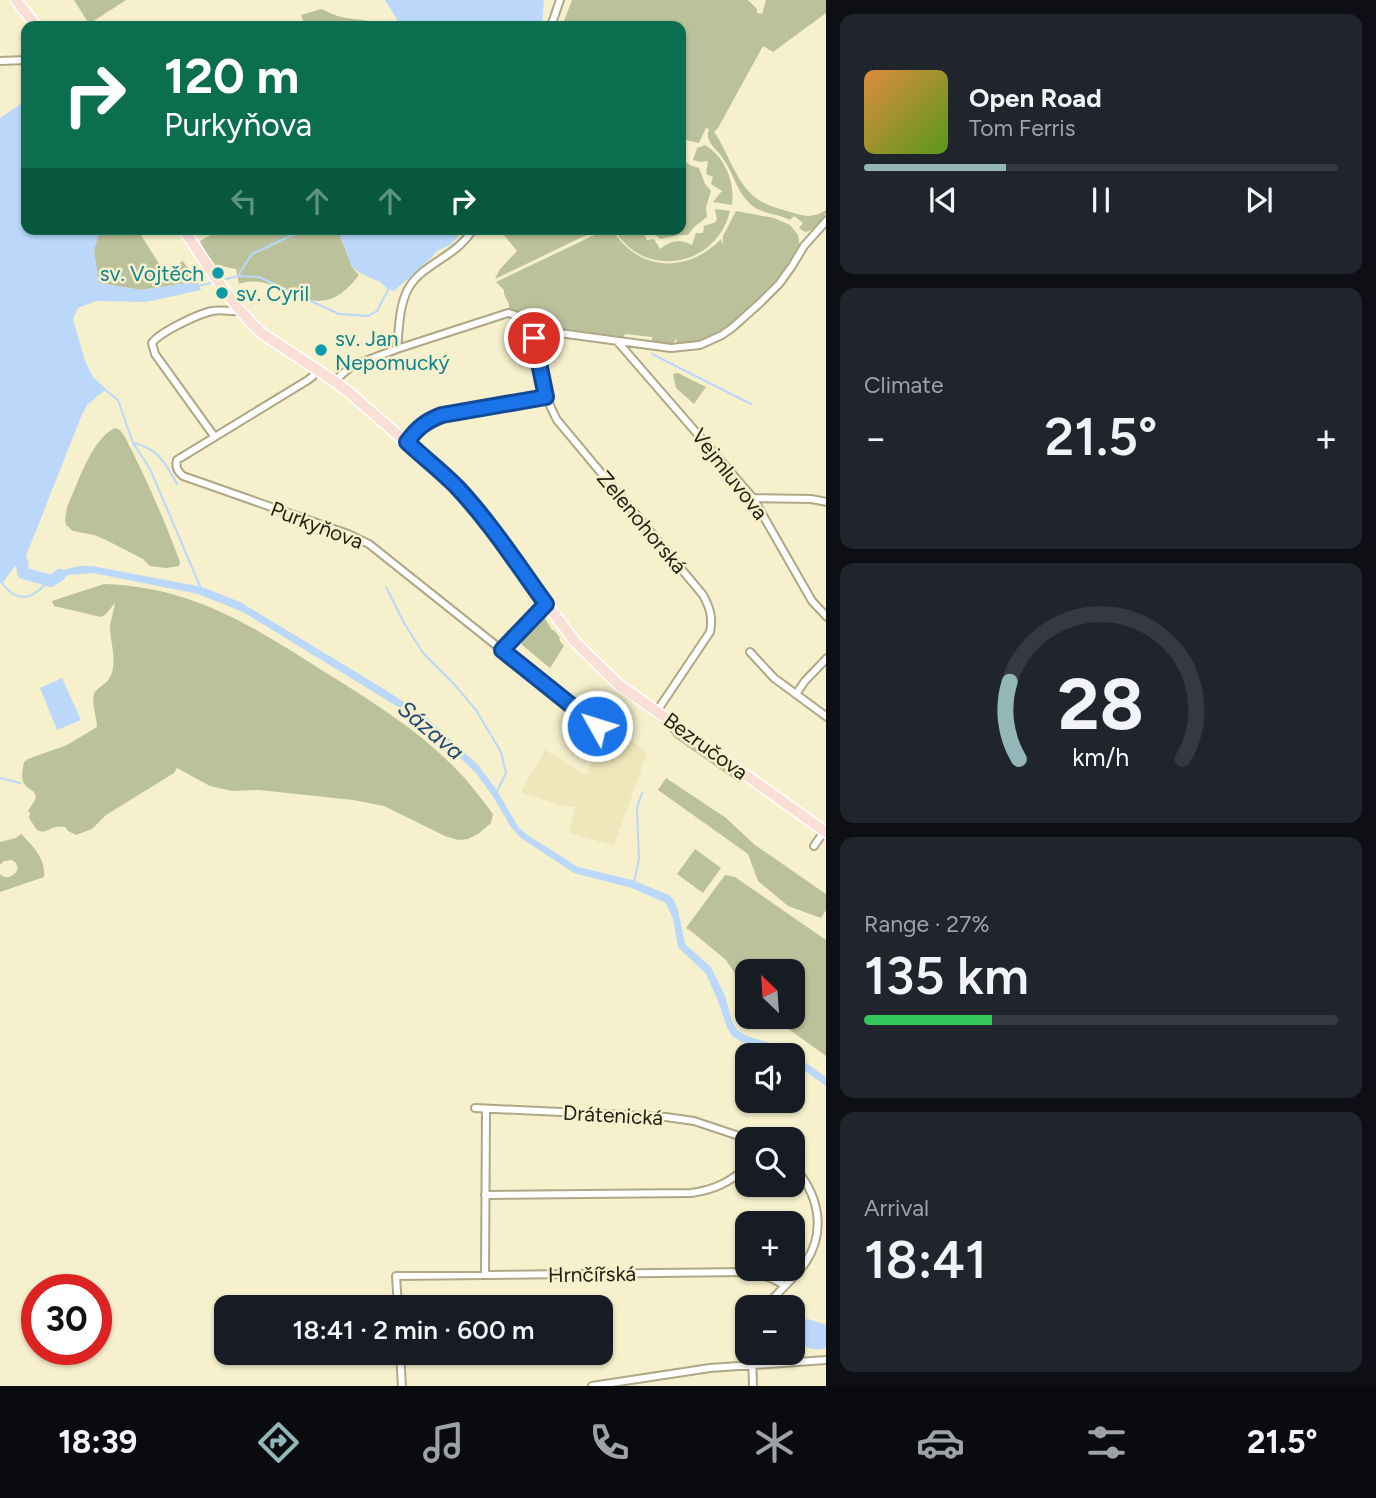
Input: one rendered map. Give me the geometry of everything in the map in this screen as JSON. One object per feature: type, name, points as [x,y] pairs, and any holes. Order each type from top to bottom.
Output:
[{"type":"main road","points":[[16,0],[32,21]]},
{"type":"main road","name":"Bezručova","points":[[187,235],[240,311],[263,334],[334,381],[444,474],[466,497],[589,657],[618,684],[826,831]]},
{"type":"street","points":[[553,21],[560,0]]},
{"type":"street","points":[[0,61],[21,60]]},
{"type":"street","points":[[334,381],[352,366],[508,313],[525,319],[544,331],[680,349],[700,345],[741,322],[779,284],[804,246],[826,221]]},
{"type":"street","points":[[397,349],[401,309],[409,287],[422,272],[460,246],[468,235]]},
{"type":"street","points":[[240,311],[214,311],[204,314],[159,335],[152,343],[155,354],[214,436],[308,380],[317,370]]},
{"type":"street","name":"Zelenohorská","points":[[534,327],[546,397],[562,426],[704,595],[711,610],[710,632],[657,711]]},
{"type":"street","name":"Vejmluvova","points":[[617,341],[753,498],[812,601],[826,616]]},
{"type":"street","points":[[407,442],[419,427],[442,415],[546,397]]},
{"type":"street","name":"Purkyňova","points":[[214,436],[177,460],[177,470],[183,476],[348,534],[369,544],[597,726]]},
{"type":"street","points":[[753,498],[826,502]]},
{"type":"street","points":[[502,650],[546,604]]},
{"type":"street","points":[[750,652],[774,678],[826,715]]},
{"type":"street","points":[[796,694],[826,658]]},
{"type":"street","points":[[814,846],[826,831]]},
{"type":"street","name":"Drátenická","points":[[475,1108],[666,1117],[694,1121],[735,1135]]},
{"type":"street","points":[[485,1275],[486,1109]]},
{"type":"street","points":[[485,1195],[691,1193],[713,1189],[735,1176]]},
{"type":"street","points":[[777,1295],[802,1268],[816,1242],[818,1222],[815,1199],[805,1182]]},
{"type":"street","name":"Hrnčířská","points":[[397,1295],[396,1276],[755,1272],[767,1275],[785,1286]]},
{"type":"street","points":[[805,1361],[826,1360]]},
{"type":"street","points":[[401,1365],[402,1386]]},
{"type":"street","points":[[592,1386],[743,1365]]},
{"type":"street","points":[[752,1365],[753,1386]]},
{"type":"shaded area","points":[[610,724],[647,753],[614,846],[570,833],[575,807],[523,794],[522,790],[545,750],[587,776],[602,728]]},
{"type":"green space","points":[[74,0],[126,0],[94,21],[87,21]]},
{"type":"green space","points":[[572,0],[748,0],[757,9],[757,13],[762,14],[766,0],[826,0],[826,13],[773,52],[763,46],[714,132],[739,178],[751,194],[770,206],[800,215],[809,216],[826,210],[817,225],[805,232],[799,228],[803,223],[794,216],[790,220],[754,207],[743,195],[726,163],[710,142],[709,129],[706,128],[699,143],[686,140],[686,21],[564,21]]},
{"type":"green space","points":[[321,9],[334,15],[368,21],[303,21],[301,15]]},
{"type":"green space","points":[[705,145],[718,156],[727,171],[732,188],[732,205],[713,202],[722,191],[711,184],[713,177],[706,174],[708,161],[693,160],[697,148]]},
{"type":"green space","points":[[686,162],[699,168],[711,191],[706,207],[707,217],[688,235]]},
{"type":"green space","points":[[715,209],[730,211],[723,230],[711,244],[696,254],[679,260],[662,261],[645,257],[629,247],[619,235],[644,235],[647,240],[654,239],[660,249],[675,241],[692,245],[696,233],[703,233],[704,226],[717,220]]},
{"type":"green space","points":[[736,211],[774,218],[790,225],[798,235],[800,247],[785,273],[743,317],[706,340],[690,345],[673,347],[676,339],[672,345],[652,343],[652,337],[625,334],[623,338],[589,335],[586,331],[586,334],[546,328],[509,310],[504,290],[496,282],[594,235],[617,235],[635,254],[664,263],[678,263],[693,258],[721,239],[723,245],[723,236]]},
{"type":"green space","points":[[141,235],[165,273],[183,261],[199,285],[193,282],[141,290],[98,283],[94,250],[98,236]]},
{"type":"green space","points":[[210,235],[340,235],[352,267],[359,275],[342,292],[327,300],[313,300],[270,284],[239,284],[236,269],[212,264],[200,241]]},
{"type":"green space","points":[[504,235],[587,235],[495,279],[500,269],[517,251]]},
{"type":"green space","points":[[655,235],[678,235],[661,239]]},
{"type":"green space","points":[[678,373],[706,387],[694,404],[676,388],[673,374]]},
{"type":"green space","points":[[115,428],[125,437],[147,483],[174,546],[179,566],[150,566],[143,559],[106,540],[73,531],[66,525],[67,507],[86,463],[99,442]]},
{"type":"green space","points":[[104,584],[136,587],[195,601],[248,626],[301,657],[395,717],[441,755],[466,779],[493,814],[491,823],[478,834],[458,840],[384,806],[259,790],[232,791],[210,786],[177,768],[174,773],[106,815],[92,829],[76,835],[65,827],[43,832],[37,830],[29,818],[28,811],[36,796],[23,781],[24,762],[67,745],[97,727],[94,694],[112,674],[113,663],[110,630],[115,603],[101,617],[54,606],[52,601]]},
{"type":"green space","points":[[542,617],[564,646],[550,668],[522,645],[521,637]]},
{"type":"green space","points":[[578,654],[630,698],[743,779],[740,783],[675,738],[665,726],[610,684]]},
{"type":"green space","points":[[666,778],[726,818],[755,845],[826,894],[826,910],[821,918],[788,906],[758,881],[748,854],[658,790]]},
{"type":"green space","points":[[21,834],[41,859],[44,877],[0,892],[0,874],[10,877],[18,869],[12,860],[4,861],[0,865],[0,842]]},
{"type":"green space","points":[[695,849],[721,868],[703,893],[677,874]]},
{"type":"green space","points":[[725,875],[735,877],[826,940],[826,1056],[789,1029],[805,1029],[805,959],[735,959],[735,974],[726,960],[686,928]]},
{"type":"water","points":[[385,0],[544,0],[542,21],[398,21]]},
{"type":"water","points":[[21,104],[21,235],[100,235],[94,250],[99,283],[141,290],[193,282],[199,285],[201,290],[146,302],[96,301],[78,308],[73,319],[85,361],[93,377],[106,389],[87,405],[28,551],[22,562],[0,584],[0,118]]},
{"type":"water","points":[[459,235],[452,244],[437,251],[394,291],[352,267],[340,236]]},
{"type":"water","points":[[92,566],[202,587],[240,602],[425,716],[478,765],[519,828],[526,834],[578,867],[632,880],[669,895],[678,910],[685,944],[711,967],[725,996],[735,1029],[770,1043],[743,1043],[732,1036],[706,974],[678,947],[673,919],[666,903],[632,888],[574,873],[521,838],[476,773],[423,723],[243,612],[198,594],[93,573],[68,575],[53,584],[45,582],[65,570]]},
{"type":"water","points":[[62,678],[81,720],[57,730],[40,688]]},
{"type":"water","points":[[805,1062],[826,1077],[826,1086],[805,1071]]},
{"type":"water","points":[[805,1320],[826,1325],[826,1348],[805,1346]]},
{"type":"waterway","points":[[239,274],[252,254],[292,235]]},
{"type":"waterway","points":[[222,280],[239,276],[259,277],[339,314],[368,316],[377,311],[389,288]]},
{"type":"waterway","points":[[199,286],[214,282]]},
{"type":"waterway","points":[[652,354],[751,404]]},
{"type":"waterway","points":[[104,389],[118,400],[133,443],[150,469],[200,586]]},
{"type":"waterway","points":[[134,443],[155,453],[165,463],[177,484]]},
{"type":"waterway","name":"Sázava","points":[[17,548],[23,573],[51,581],[60,575]]},
{"type":"waterway","points":[[2,581],[10,592],[23,597],[32,595],[47,583]]},
{"type":"waterway","points":[[386,587],[423,653],[476,710],[501,752],[506,773],[497,791]]},
{"type":"waterway","points":[[0,778],[20,783]]},
{"type":"waterway","points":[[634,882],[639,859],[637,808],[642,793]]},
{"type":"place","name":"sv. Vojtěch","points":[[218,273]]},
{"type":"place","name":"sv. Cyril","points":[[222,293]]},
{"type":"place","name":"sv. Jan Nepomucký","points":[[321,350]]},
{"type":"route","points":[[534,338],[546,397],[442,415],[419,427],[407,442],[466,497],[546,604],[502,650],[597,726]]}]
